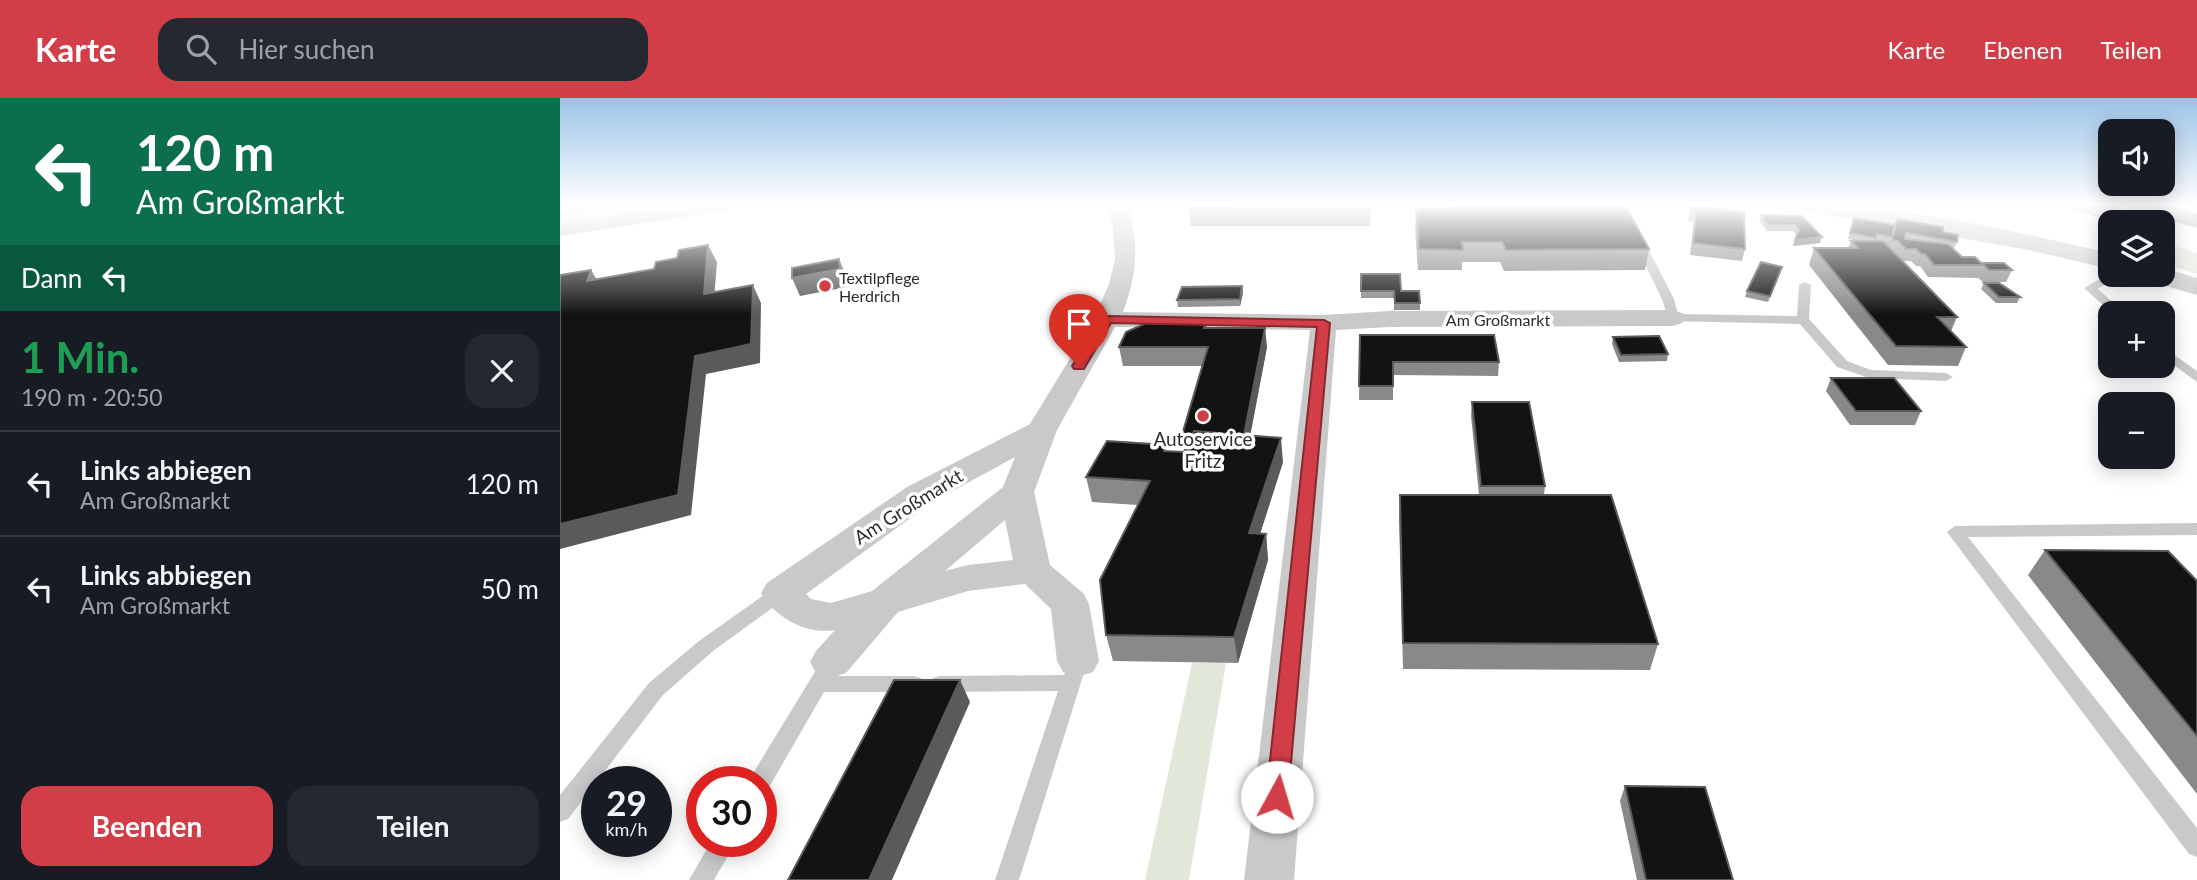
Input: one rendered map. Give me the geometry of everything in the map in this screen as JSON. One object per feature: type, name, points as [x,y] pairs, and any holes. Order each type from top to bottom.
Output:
[{"type":"street","points":[[825,673],[882,604],[1017,492],[1042,430],[1107,319],[1121,284],[1126,259],[1125,241]]},
{"type":"street","points":[[2026,241],[2098,258]]},
{"type":"street","points":[[2175,280],[2197,287]]},
{"type":"street","name":"Am Großmarkt","points":[[1107,319],[1324,323],[1391,319],[1673,318]]},
{"type":"street","points":[[1269,880],[1324,323]]},
{"type":"street","name":"Am Großmarkt","points":[[780,593],[919,495],[1042,430]]},
{"type":"street","points":[[1017,492],[1033,570],[1070,604],[1074,672]]},
{"type":"street","points":[[780,593],[800,611],[831,617],[968,578],[1033,570]]},
{"type":"lane","points":[[1639,241],[1668,299],[1673,318],[1803,320]]},
{"type":"lane","points":[[2098,284],[2090,288],[2105,301]]},
{"type":"lane","points":[[1805,285],[1803,320],[1842,364],[1869,374],[1946,377]]},
{"type":"lane","points":[[2175,360],[2197,377]]},
{"type":"lane","points":[[2197,530],[1955,532],[2197,846]]},
{"type":"lane","name":"Am Großmarkt","points":[[560,812],[656,689],[706,646],[780,593]]},
{"type":"lane","points":[[770,766],[825,673],[1074,672],[1007,880]]},
{"type":"lane","points":[[701,880],[715,857]]},
{"type":"shaded area","points":[[2175,246],[2197,253],[2197,274],[2175,267]]},
{"type":"shaded area","points":[[1192,663],[1226,663],[1189,880],[1145,880]]},
{"type":"building","points":[[1418,241],[1645,241],[1649,249],[1506,250],[1502,242],[1462,242],[1463,250],[1419,249]]},
{"type":"building","points":[[1745,241],[1745,249],[1693,243]]},
{"type":"building","points":[[1851,241],[1883,241],[1957,317],[1937,317],[1966,347],[1896,346],[1814,248],[1858,248]]},
{"type":"building","points":[[1898,241],[1948,244],[1962,257],[1975,257],[1983,265],[1934,265],[1925,254],[1916,249],[1906,249]]},
{"type":"building","points":[[708,245],[704,294],[753,285],[751,344],[695,356],[678,495],[560,524],[560,275],[591,270],[587,281],[654,269],[656,262],[677,258],[679,250]]},
{"type":"building","points":[[839,259],[840,269],[792,278],[792,268]]},
{"type":"building","points":[[1761,262],[1782,267],[1770,296],[1747,291]]},
{"type":"building","points":[[1982,263],[2004,263],[2012,270],[1989,270]]},
{"type":"building","points":[[1361,274],[1400,274],[1401,291],[1419,291],[1420,303],[1395,303],[1394,291],[1361,291]]},
{"type":"building","points":[[1984,283],[1999,283],[2020,297],[1999,297]]},
{"type":"building","points":[[1242,286],[1240,299],[1177,300],[1182,287]]},
{"type":"building","points":[[1151,321],[1206,322],[1204,328],[1265,328],[1244,435],[1194,431],[1192,436],[1182,435],[1208,347],[1119,347],[1126,332]]},
{"type":"building","points":[[1360,335],[1494,335],[1499,362],[1393,362],[1393,386],[1359,386]]},
{"type":"building","points":[[1659,336],[1668,354],[1621,355],[1613,337]]},
{"type":"building","points":[[1831,378],[1894,378],[1921,411],[1856,411]]},
{"type":"building","points":[[1472,402],[1529,402],[1545,486],[1481,486]]},
{"type":"building","points":[[1194,431],[1281,438],[1249,533],[1266,534],[1234,637],[1106,635],[1100,580],[1150,481],[1086,477],[1107,441],[1167,445],[1164,451],[1184,452]]},
{"type":"building","points":[[1400,495],[1611,495],[1658,644],[1403,643]]},
{"type":"building","points":[[2045,550],[2168,551],[2197,581],[2197,736]]},
{"type":"building","points":[[894,680],[960,680],[869,880],[788,880]]},
{"type":"building","points":[[1625,786],[1705,787],[1733,880],[1646,880]]},
{"type":"place","name":"Textilpflege Herdrich","points":[[825,286]]},
{"type":"place","name":"Autoservice Fritz","points":[[1203,416]]},
{"type":"route","points":[[1079,366],[1107,319],[1324,323],[1277,797]]}]
